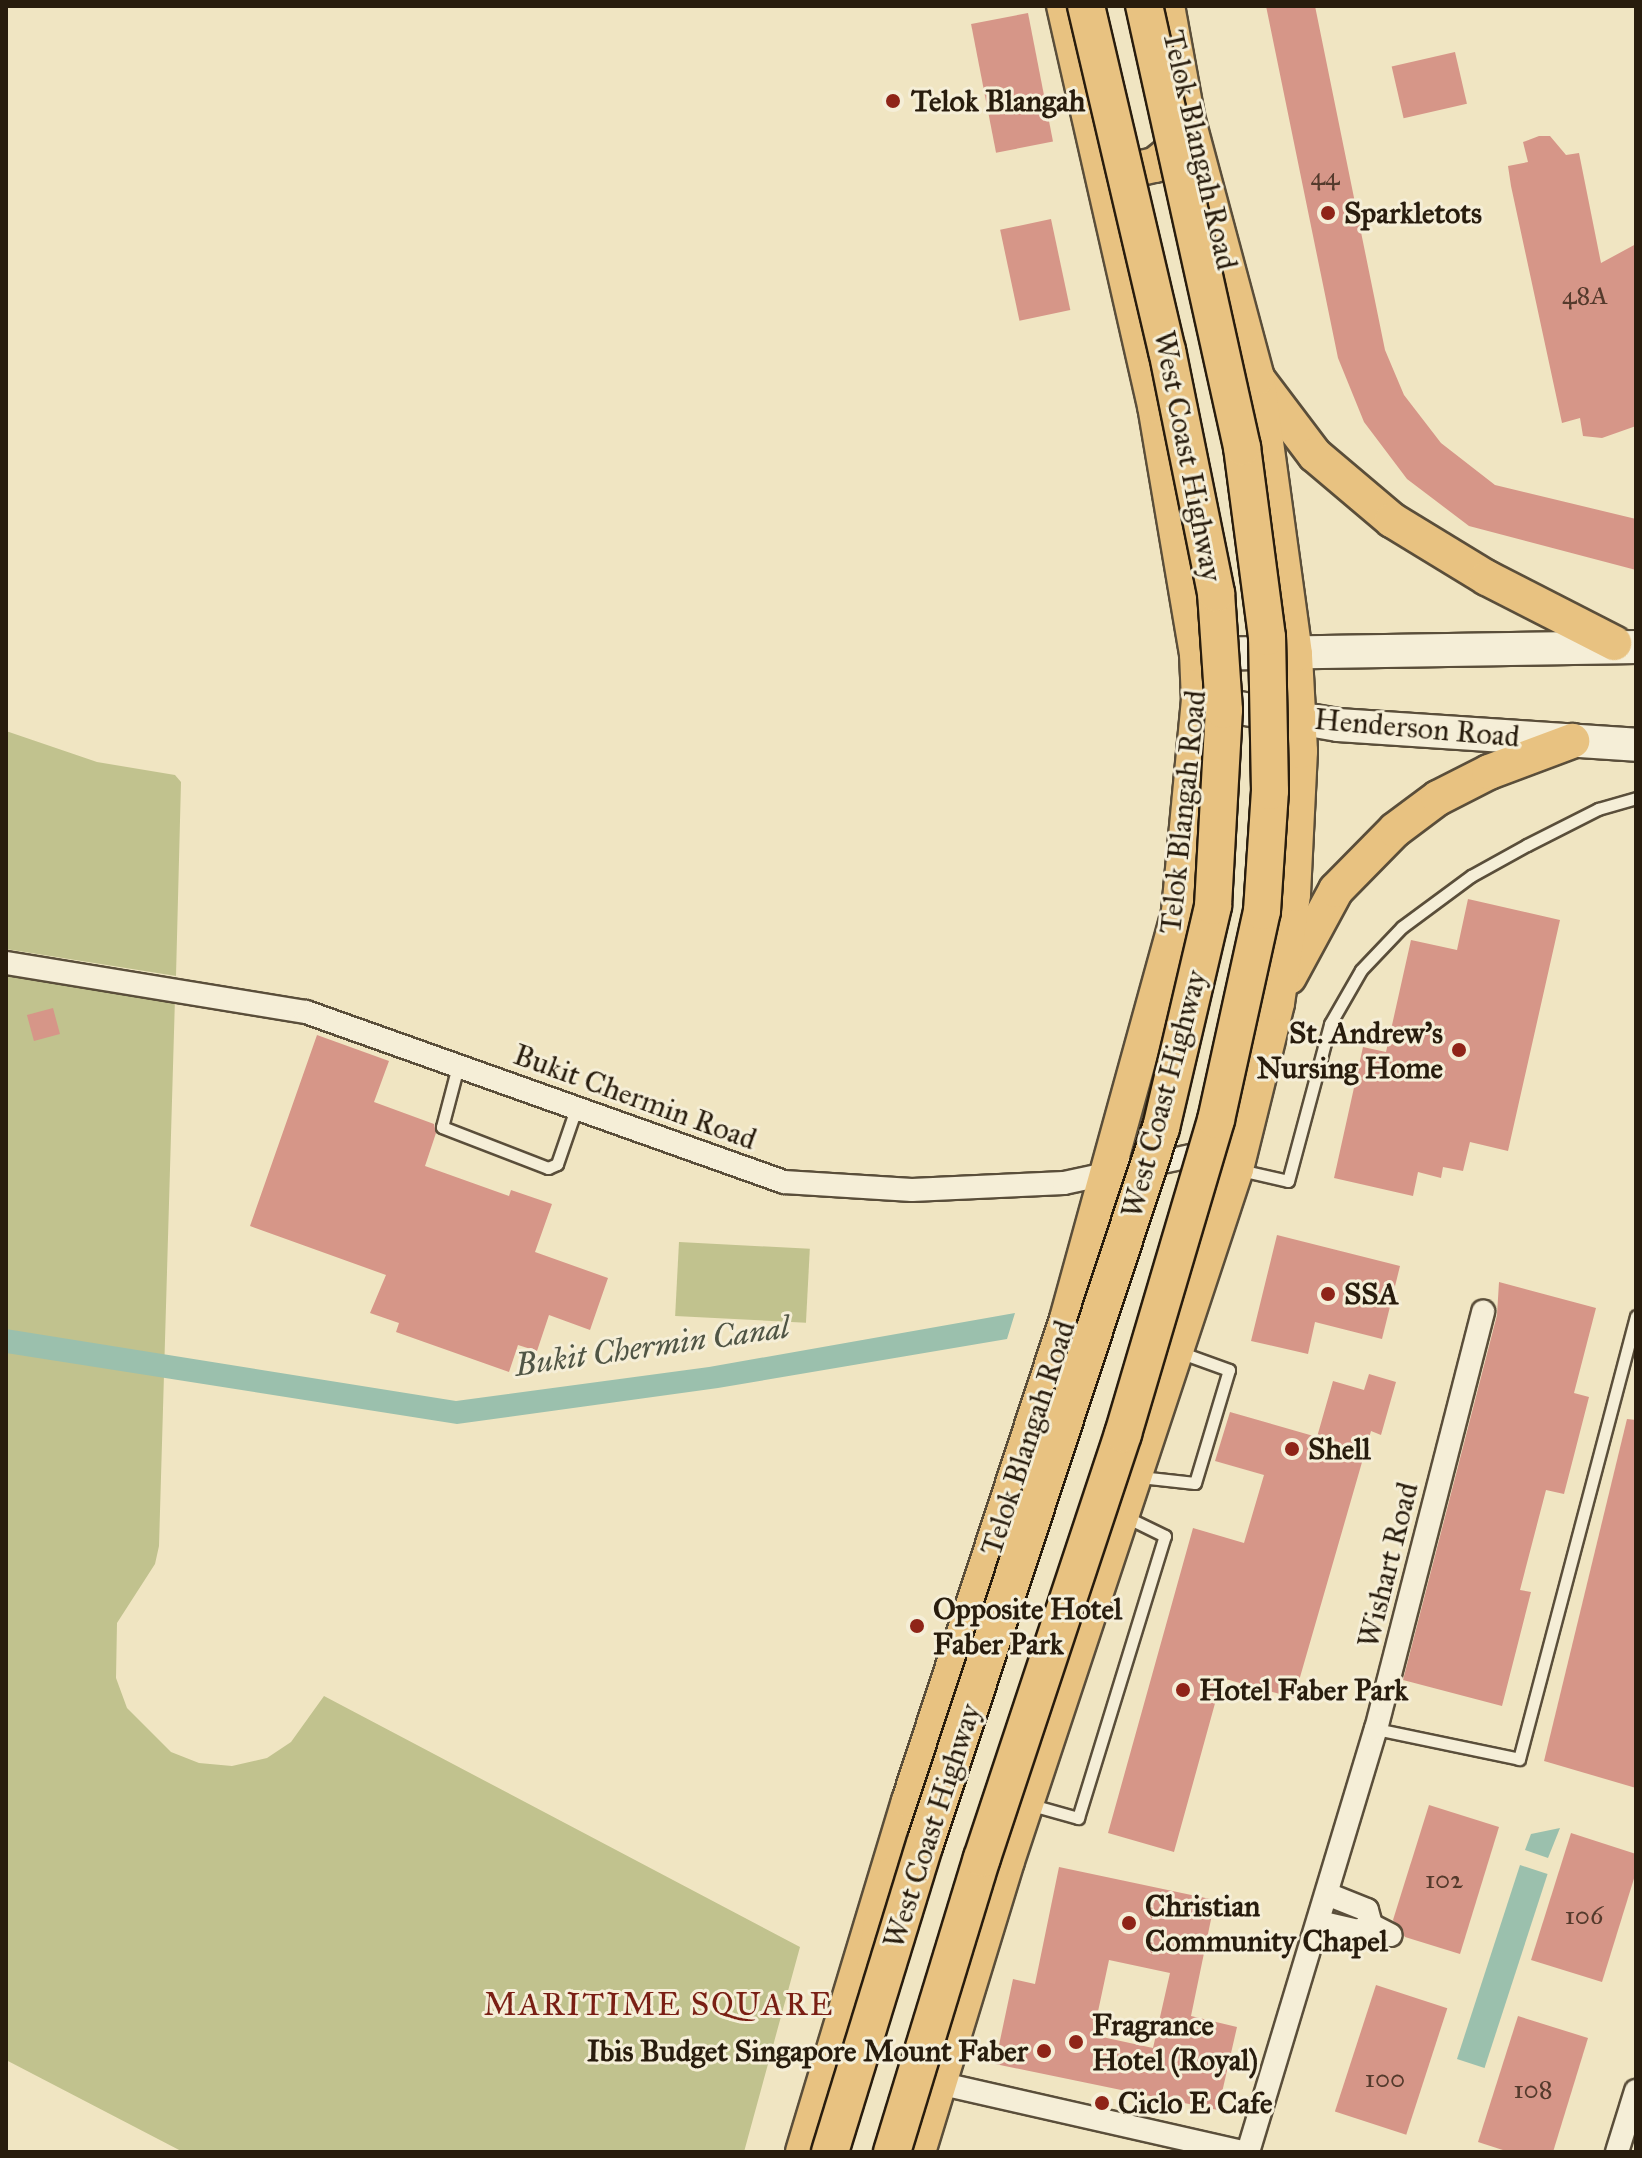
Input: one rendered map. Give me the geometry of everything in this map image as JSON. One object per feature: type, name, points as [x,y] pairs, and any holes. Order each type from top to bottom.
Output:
[{"type":"highway","name":"West Coast Highway","points":[[830,2152],[925,1844],[1161,1128],[1213,906],[1224,710],[1216,593],[1167,351],[1086,6]]},
{"type":"highway","name":"West Coast Highway","points":[[892,2152],[982,1858],[1123,1434],[1216,1120],[1262,911],[1270,791],[1265,621],[1242,447],[1144,6]]},
{"type":"highway","points":[[839,2152],[890,1876]]},
{"type":"main road","name":"Telok Blangah Road","points":[[803,2152],[890,1876],[909,1801],[1010,1500],[1108,1174],[1179,911],[1199,701],[1197,654],[1155,406],[1064,6]]},
{"type":"main road","name":"Telok Blangah Road","points":[[918,2152],[1026,1804],[1236,1169],[1277,1003],[1293,894],[1299,718],[1295,654],[1257,378],[1188,121],[1167,6]]},
{"type":"main road","points":[[1101,163],[1128,171],[1155,165],[1177,147],[1188,121]]},
{"type":"main road","points":[[1257,378],[1315,455],[1392,520],[1487,578],[1625,645]]},
{"type":"main road","points":[[1197,654],[1625,645]]},
{"type":"main road","name":"Henderson Road","points":[[1199,701],[1299,718],[1636,745]]},
{"type":"main road","points":[[1277,1003],[1336,890],[1395,830],[1438,798],[1489,772],[1572,741]]},
{"type":"street","name":"Bukit Chermin Road","points":[[6,963],[306,1012],[784,1182],[912,1190],[1064,1183],[1198,1157],[1224,1147],[1247,1129]]},
{"type":"street","name":"Wishart Road","points":[[1248,2152],[1376,1729],[1483,1312]]},
{"type":"street","points":[[1319,1922],[1358,1931],[1381,1930],[1367,1910],[1327,1894]]},
{"type":"street","points":[[938,2083],[1241,2152]]},
{"type":"street","points":[[1617,2152],[1636,2091]]},
{"type":"lane","points":[[1236,1169],[1288,1181],[1330,1024],[1361,970],[1402,927],[1471,876],[1527,845],[1598,809],[1636,798]]},
{"type":"lane","points":[[458,1066],[442,1127],[548,1168],[557,1164],[577,1106]]},
{"type":"lane","points":[[1376,1729],[1519,1759],[1636,1316]]},
{"type":"lane","points":[[1136,1476],[1195,1483],[1229,1370],[1178,1351]]},
{"type":"lane","points":[[1026,1804],[1078,1818],[1165,1536],[1122,1514]]},
{"type":"shaded area","points":[[6,731],[97,762],[175,775],[181,782],[176,976],[6,949]]},
{"type":"shaded area","points":[[6,971],[175,998],[159,1546],[155,1564],[117,1623],[116,1678],[127,1708],[171,1752],[199,1763],[232,1766],[267,1758],[291,1742],[324,1696],[800,1947],[744,2152],[183,2152],[6,2060]]},
{"type":"shaded area","points":[[679,1242],[810,1249],[806,1323],[675,1316]]},
{"type":"shaded area","points":[[1015,1313],[1007,1339],[718,1388],[457,1424],[6,1353],[6,1329],[456,1401],[709,1367]]},
{"type":"shaded area","points":[[1560,1828],[1548,1858],[1525,1850],[1531,1834]]},
{"type":"shaded area","points":[[1520,1865],[1548,1874],[1485,2068],[1457,2059]]},
{"type":"building","points":[[1266,6],[1315,6],[1385,350],[1404,395],[1441,443],[1495,485],[1636,519],[1636,570],[1469,526],[1407,479],[1364,422],[1338,358]]},
{"type":"building","points":[[1028,13],[1053,142],[996,153],[971,24]]},
{"type":"building","points":[[1455,52],[1467,104],[1404,118],[1392,67]]},
{"type":"building","points":[[1550,136],[1566,155],[1579,153],[1601,263],[1636,244],[1636,426],[1602,438],[1583,436],[1580,418],[1562,423],[1511,186],[1508,166],[1528,162],[1523,142]]},
{"type":"building","points":[[1051,219],[1070,310],[1019,321],[1000,230]]},
{"type":"building","name":"St. Andrew's Nursing Home","points":[[1468,899],[1560,920],[1508,1151],[1470,1142],[1463,1171],[1443,1167],[1441,1178],[1418,1172],[1413,1196],[1334,1178],[1363,1047],[1386,1052],[1411,940],[1457,950]]},
{"type":"building","points":[[53,1008],[60,1034],[34,1041],[27,1015]]},
{"type":"building","points":[[317,1035],[389,1061],[374,1102],[434,1124],[436,1133],[425,1166],[509,1196],[511,1190],[552,1204],[535,1252],[608,1278],[590,1330],[549,1315],[537,1351],[518,1345],[509,1372],[396,1332],[399,1323],[370,1313],[386,1275],[250,1226]]},
{"type":"building","name":"SSA","points":[[1277,1235],[1400,1266],[1382,1339],[1315,1322],[1308,1354],[1251,1341]]},
{"type":"building","points":[[1499,1282],[1596,1308],[1574,1393],[1589,1397],[1564,1494],[1546,1490],[1520,1590],[1531,1592],[1502,1706],[1403,1680],[1497,1315]]},
{"type":"building","points":[[1369,1374],[1396,1382],[1381,1435],[1371,1431],[1294,1698],[1222,1678],[1174,1852],[1108,1833],[1193,1528],[1244,1543],[1264,1475],[1215,1461],[1230,1412],[1317,1437],[1333,1381],[1364,1390]]},
{"type":"building","points":[[1627,1419],[1636,1420],[1636,1788],[1544,1761]]},
{"type":"building","points":[[1429,1805],[1499,1827],[1460,1954],[1405,1937],[1393,1920]]},
{"type":"building","points":[[1571,1833],[1636,1854],[1636,1872],[1602,1982],[1531,1960]]},
{"type":"building","points":[[1059,1867],[1215,1900],[1191,2016],[1237,2027],[1218,2110],[995,2064],[1013,1979],[1035,1984]],"holes":[[[1109,1960],[1170,1973],[1153,2048],[1093,2035]]]},
{"type":"building","points":[[1376,1985],[1447,2008],[1406,2135],[1335,2111]]},
{"type":"building","points":[[1518,2016],[1588,2038],[1553,2152],[1509,2152],[1478,2142]]},
{"type":"place","name":"Telok Blangah","points":[[893,101]]},
{"type":"place","name":"Sparkletots","points":[[1328,213]]},
{"type":"place","name":"St. Andrew's Nursing Home","points":[[1459,1050]]},
{"type":"place","name":"SSA","points":[[1328,1294]]},
{"type":"place","name":"Shell","points":[[1292,1449]]},
{"type":"place","name":"Opposite Hotel Faber Park","points":[[917,1626]]},
{"type":"place","name":"Hotel Faber Park","points":[[1183,1690]]},
{"type":"place","name":"Christian Community Chapel","points":[[1129,1923]]},
{"type":"place","name":"Fragrance Hotel (Royal)","points":[[1076,2042]]},
{"type":"place","name":"Ibis Budget Singapore Mount Faber","points":[[1044,2051]]},
{"type":"place","name":"Ciclo E Cafe","points":[[1102,2103]]},
{"type":"district","name":"MARITIME SQUARE","points":[[659,2005]]},
{"type":"water label","name":"Bukit Chermin Canal","points":[[652,1347]]}]
